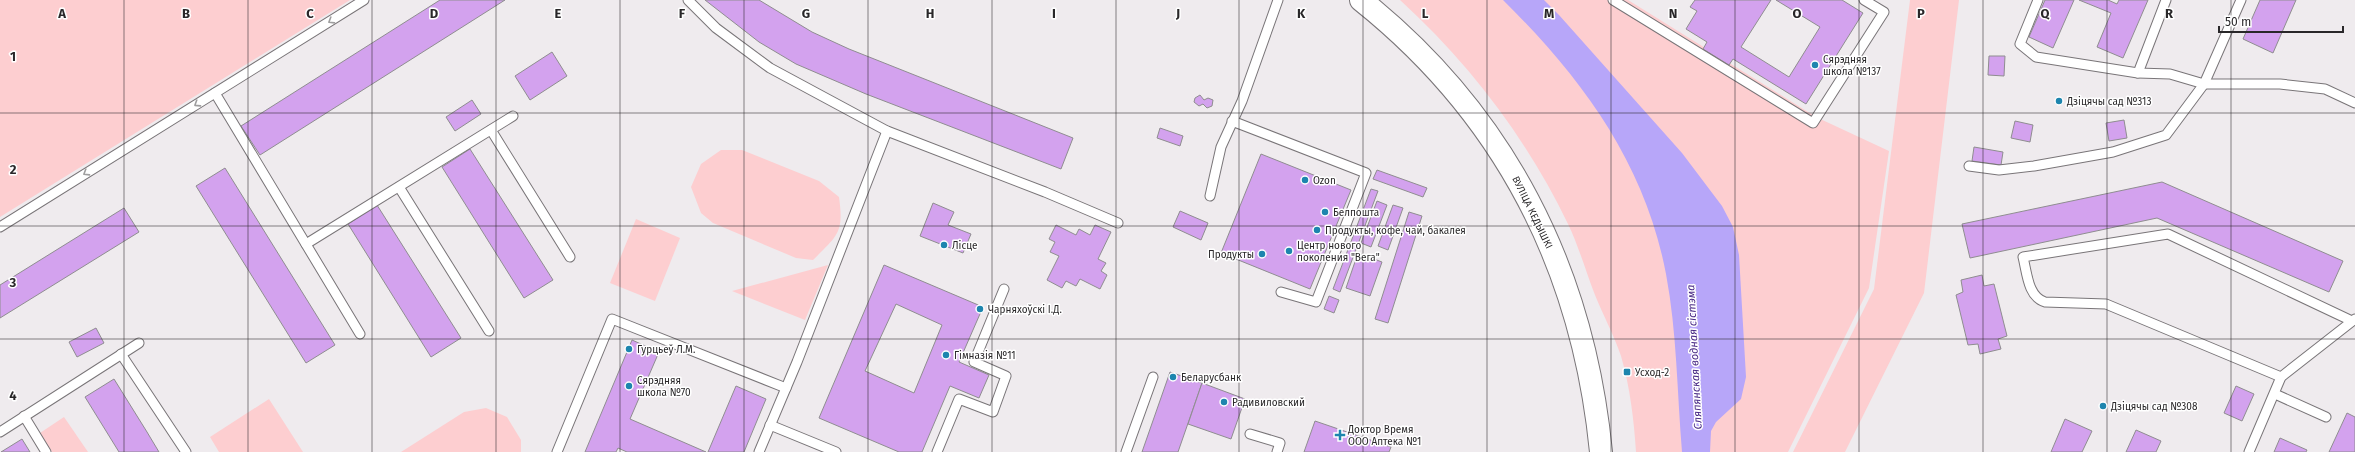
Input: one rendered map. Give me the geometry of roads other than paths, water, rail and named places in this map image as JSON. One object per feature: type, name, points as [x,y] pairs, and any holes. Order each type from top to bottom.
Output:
[{"type":"street","name":"ВУЛІЦА КЕДЫШКІ","points":[[1360,0],[1404,37],[1448,83],[1495,144],[1528,197],[1553,252],[1578,324],[1591,379],[1601,452]]},
{"type":"lane","points":[[0,227],[364,0]]},
{"type":"lane","points":[[688,0],[716,28],[770,68],[887,130],[1045,192],[1118,223]]},
{"type":"lane","points":[[1210,196],[1221,147],[1242,101],[1278,0]]},
{"type":"lane","points":[[1613,0],[1813,123],[1884,12],[1864,0]]},
{"type":"lane","points":[[2038,0],[2020,44],[2036,57],[2138,73],[2170,74],[2204,84],[2280,84],[2325,89],[2355,103]]},
{"type":"lane","points":[[2138,73],[2166,0]]},
{"type":"lane","points":[[1969,166],[1999,170],[2034,166],[2113,152],[2166,136],[2204,84],[2241,0]]},
{"type":"lane","points":[[215,92],[360,334]]},
{"type":"lane","points":[[306,244],[513,116]]},
{"type":"lane","points":[[1232,122],[1366,173],[1316,302],[1281,292]]},
{"type":"lane","points":[[491,130],[570,257]]},
{"type":"lane","points":[[759,452],[851,227],[887,130]]},
{"type":"lane","points":[[399,187],[489,330]]},
{"type":"lane","points":[[2249,452],[2282,377],[2354,320],[2168,234],[2023,257],[2032,294],[2037,300],[2045,302],[2106,304],[2282,377]]},
{"type":"lane","points":[[937,452],[959,399],[994,412],[1006,376],[974,362],[1004,289]]},
{"type":"lane","points":[[557,452],[612,319],[786,388]]},
{"type":"lane","points":[[0,432],[139,343]]},
{"type":"lane","points":[[121,354],[186,452]]},
{"type":"lane","points":[[1126,452],[1153,377]]},
{"type":"lane","points":[[2275,394],[2326,416]]},
{"type":"lane","points":[[24,416],[46,452]]},
{"type":"lane","points":[[770,425],[836,452]]},
{"type":"lane","points":[[1250,434],[1280,443],[1277,452]]},
{"type":"water","name":"Сляпянская водная сістэма","points":[[1503,0],[1544,0],[1682,153],[1722,206],[1733,227],[1739,255],[1746,377],[1741,399],[1716,422],[1711,431],[1710,452],[1682,452],[1675,340],[1670,296],[1656,234],[1643,195],[1626,159],[1584,92],[1559,60]]},
{"type":"place","name":"Сярэдняя школа №137","points":[[1815,65]]},
{"type":"place","name":"Дзіцячы сад №313","points":[[2059,101]]},
{"type":"place","name":"Ozon","points":[[1305,180]]},
{"type":"place","name":"Белпошта","points":[[1325,212]]},
{"type":"place","name":"Продукты, кофе, чай, бакалея","points":[[1317,230]]},
{"type":"place","name":"Лісце","points":[[944,245]]},
{"type":"place","name":"Центр нового поколения \"Вега\"","points":[[1289,251]]},
{"type":"place","name":"Продукты","points":[[1262,254]]},
{"type":"place","name":"Чарняхоўскі І.Д.","points":[[980,309]]},
{"type":"place","name":"Гурцьеў Л.М.","points":[[629,349]]},
{"type":"place","name":"Гімназія №11","points":[[946,355]]},
{"type":"place","name":"Усход-2","points":[[1627,372]]},
{"type":"place","name":"Беларусбанк","points":[[1173,377]]},
{"type":"place","name":"Сярэдняя школа №70","points":[[629,386]]},
{"type":"place","name":"Радивиловский","points":[[1224,402]]},
{"type":"place","name":"Дзіцячы сад №308","points":[[2103,406]]},
{"type":"place","name":"Доктор Время ООО Аптека №1","points":[[1340,435]]}]
